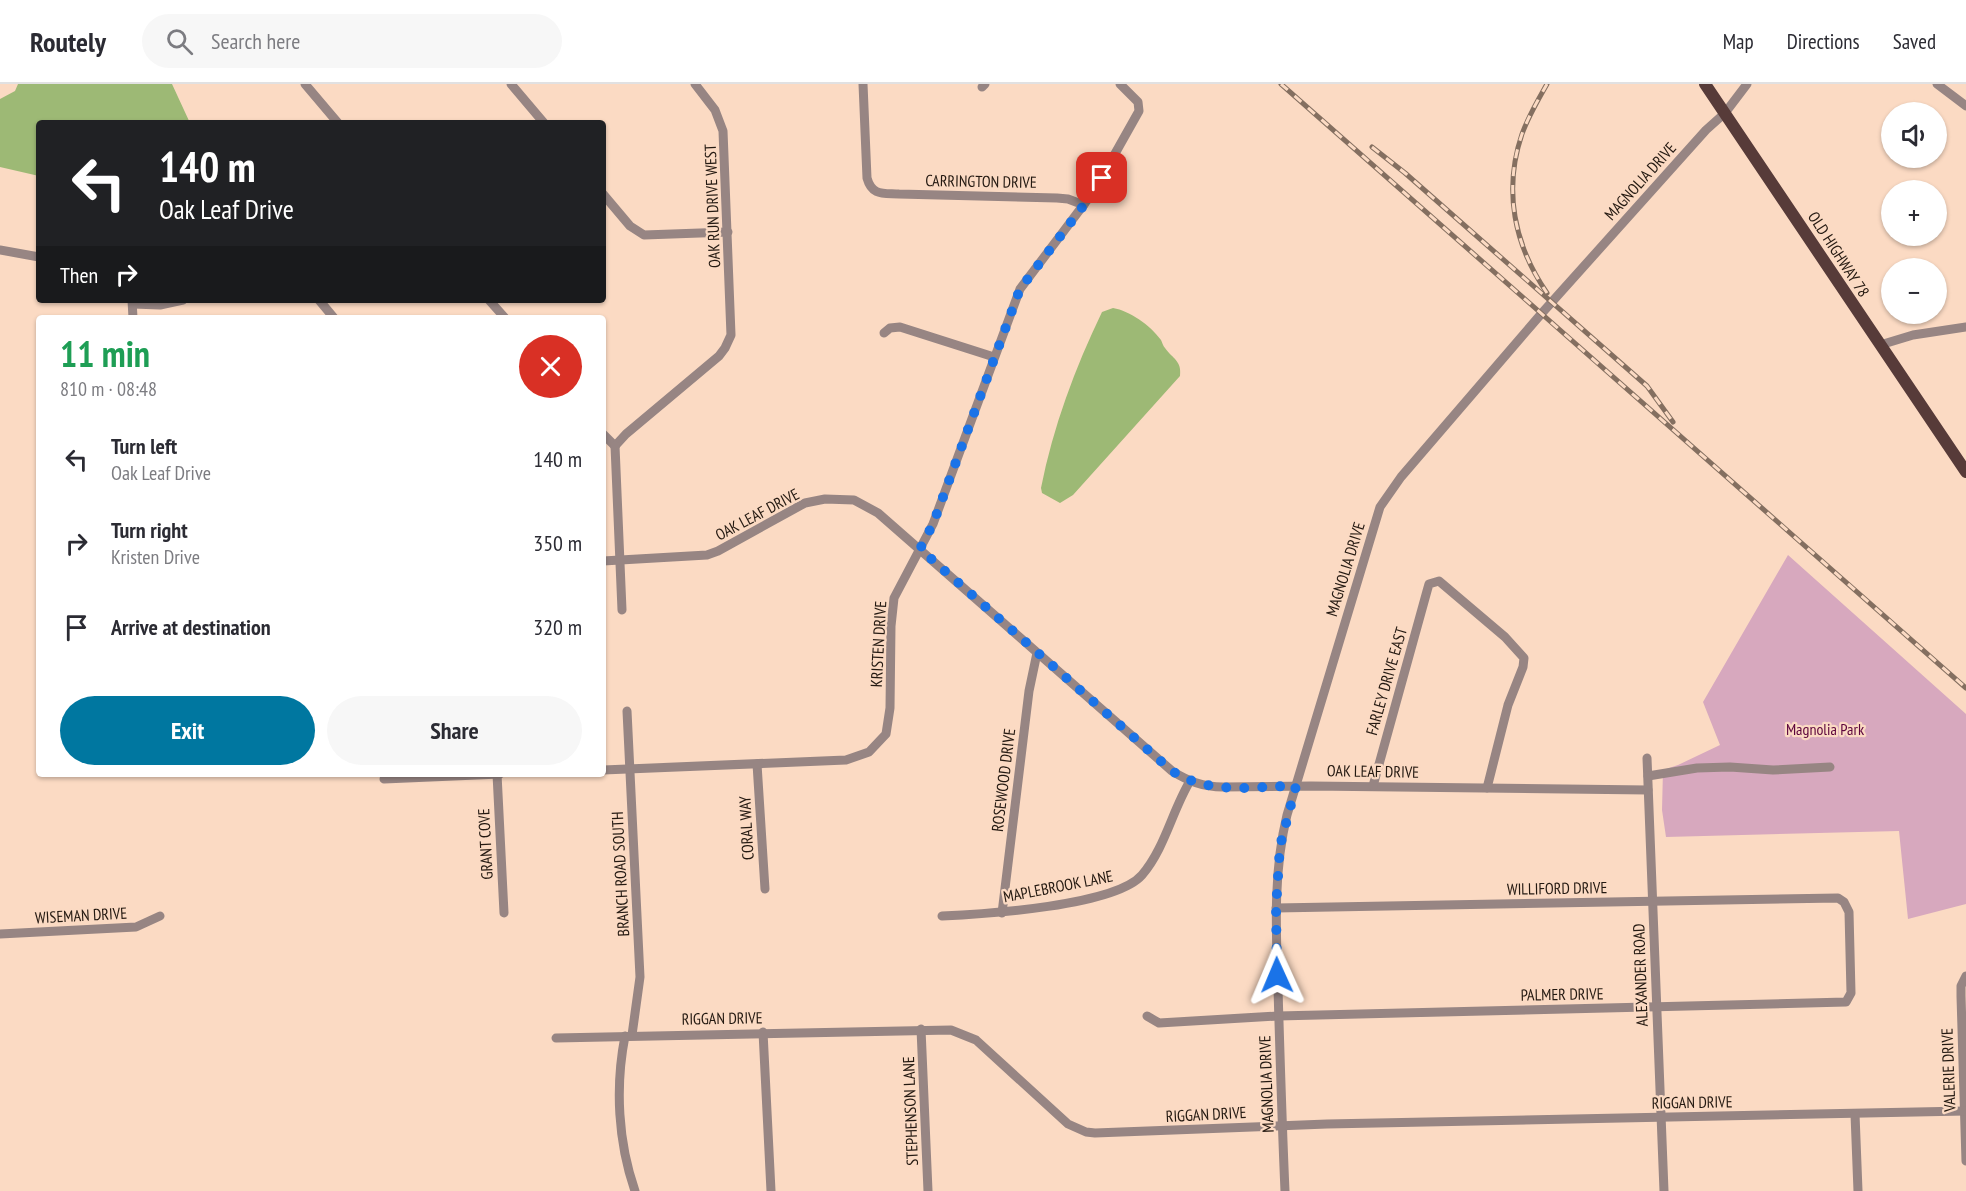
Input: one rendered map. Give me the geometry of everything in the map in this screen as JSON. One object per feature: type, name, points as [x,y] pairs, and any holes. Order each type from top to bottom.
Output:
[{"type":"main road","name":"OLD HIGHWAY 78","points":[[1706,84],[1966,472]]},
{"type":"street","points":[[305,84],[335,120]]},
{"type":"street","points":[[511,84],[541,120]]},
{"type":"street","name":"OAK RUN DRIVE WEST","points":[[615,446],[626,434],[719,356],[731,335],[723,131],[715,110],[695,84]]},
{"type":"street","name":"CARRINGTON DRIVE","points":[[863,84],[867,178],[869,187],[876,192],[1057,198],[1084,205]]},
{"type":"street","name":"KRISTEN DRIVE","points":[[606,770],[854,758],[869,752],[884,739],[888,729],[890,708],[892,605],[903,578],[933,524],[1020,289],[1084,205],[1133,124],[1139,108],[1138,102],[1120,84]]},
{"type":"street","name":"MAGNOLIA DRIVE","points":[[1285,1191],[1276,908],[1280,846],[1380,507],[1401,477],[1551,303],[1725,113],[1747,84]]},
{"type":"street","points":[[1937,84],[1966,106]]},
{"type":"street","points":[[606,198],[630,226],[644,235],[728,232]]},
{"type":"street","points":[[0,250],[36,256]]},
{"type":"street","points":[[141,303],[160,305],[169,303]]},
{"type":"street","points":[[322,303],[332,315]]},
{"type":"street","points":[[492,303],[502,315]]},
{"type":"street","points":[[884,333],[890,328],[900,327],[994,357]]},
{"type":"street","points":[[1880,345],[1913,335],[1966,327]]},
{"type":"street","points":[[606,437],[615,446],[622,610]]},
{"type":"street","name":"OAK LEAF DRIVE","points":[[606,561],[697,557],[712,554],[805,503],[835,499],[854,500],[871,507],[1172,771],[1190,781],[1210,787],[1373,786],[1648,790]]},
{"type":"street","name":"FARLEY DRIVE EAST","points":[[1373,786],[1430,584],[1439,581],[1522,654],[1523,667],[1508,705],[1487,788]]},
{"type":"street","name":"ROSEWOOD DRIVE","points":[[1002,913],[1029,691],[1038,653]]},
{"type":"street","name":"BRANCH ROAD SOUTH","points":[[627,711],[640,977],[620,1076],[620,1116],[626,1164],[635,1191]]},
{"type":"street","name":"ALEXANDER ROAD","points":[[1647,758],[1664,1191]]},
{"type":"street","name":"CORAL WAY","points":[[757,764],[765,890]]},
{"type":"street","points":[[1648,776],[1697,768],[1730,767],[1773,770],[1830,767]]},
{"type":"street","points":[[384,779],[430,777]]},
{"type":"street","name":"GRANT COVE","points":[[498,777],[504,913]]},
{"type":"street","name":"MAPLEBROOK LANE","points":[[942,916],[1032,909],[1086,898],[1132,884],[1150,864],[1190,781]]},
{"type":"street","name":"WILLIFORD DRIVE","points":[[1276,908],[1838,898],[1848,908],[1850,917],[1851,993],[1846,1002]]},
{"type":"street","name":"WISEMAN DRIVE","points":[[0,934],[136,927],[160,916]]},
{"type":"street","name":"VALERIE DRIVE","points":[[1965,977],[1961,996],[1966,1161]]},
{"type":"street","name":"PALMER DRIVE","points":[[1147,1016],[1159,1023],[1278,1016],[1846,1002]]},
{"type":"street","name":"STEPHENSON LANE","points":[[921,1029],[928,1191]]},
{"type":"street","name":"RIGGAN DRIVE","points":[[556,1038],[763,1032],[951,1030],[970,1036],[1062,1120],[1086,1132],[1105,1134],[1282,1125],[1965,1111]]},
{"type":"street","points":[[763,1032],[771,1191]]},
{"type":"street","points":[[1855,1114],[1858,1191]]},
{"type":"green space","name":"Magnolia Park","points":[[1788,555],[1966,714],[1966,904],[1908,919],[1899,831],[1666,837],[1662,810],[1663,770],[1720,745],[1703,702]]},
{"type":"shaded area","points":[[18,84],[172,84],[189,120],[36,120],[36,175],[0,167],[0,99],[15,91]]},
{"type":"shaded area","points":[[1113,308],[1133,315],[1151,329],[1178,363],[1180,376],[1073,495],[1060,503],[1042,493],[1046,465],[1066,398],[1092,333],[1102,312]]},
{"type":"railway","points":[[1281,84],[1966,688]]},
{"type":"railway","points":[[1547,84],[1522,134],[1513,176],[1515,216],[1520,236],[1526,256],[1547,293]]},
{"type":"railway","points":[[1372,147],[1405,173],[1647,386],[1673,422]]},
{"type":"route","points":[[1102,178],[1020,289],[933,524],[920,549],[1172,771],[1190,781],[1210,787],[1296,786],[1280,846],[1276,908],[1277,975]]}]
